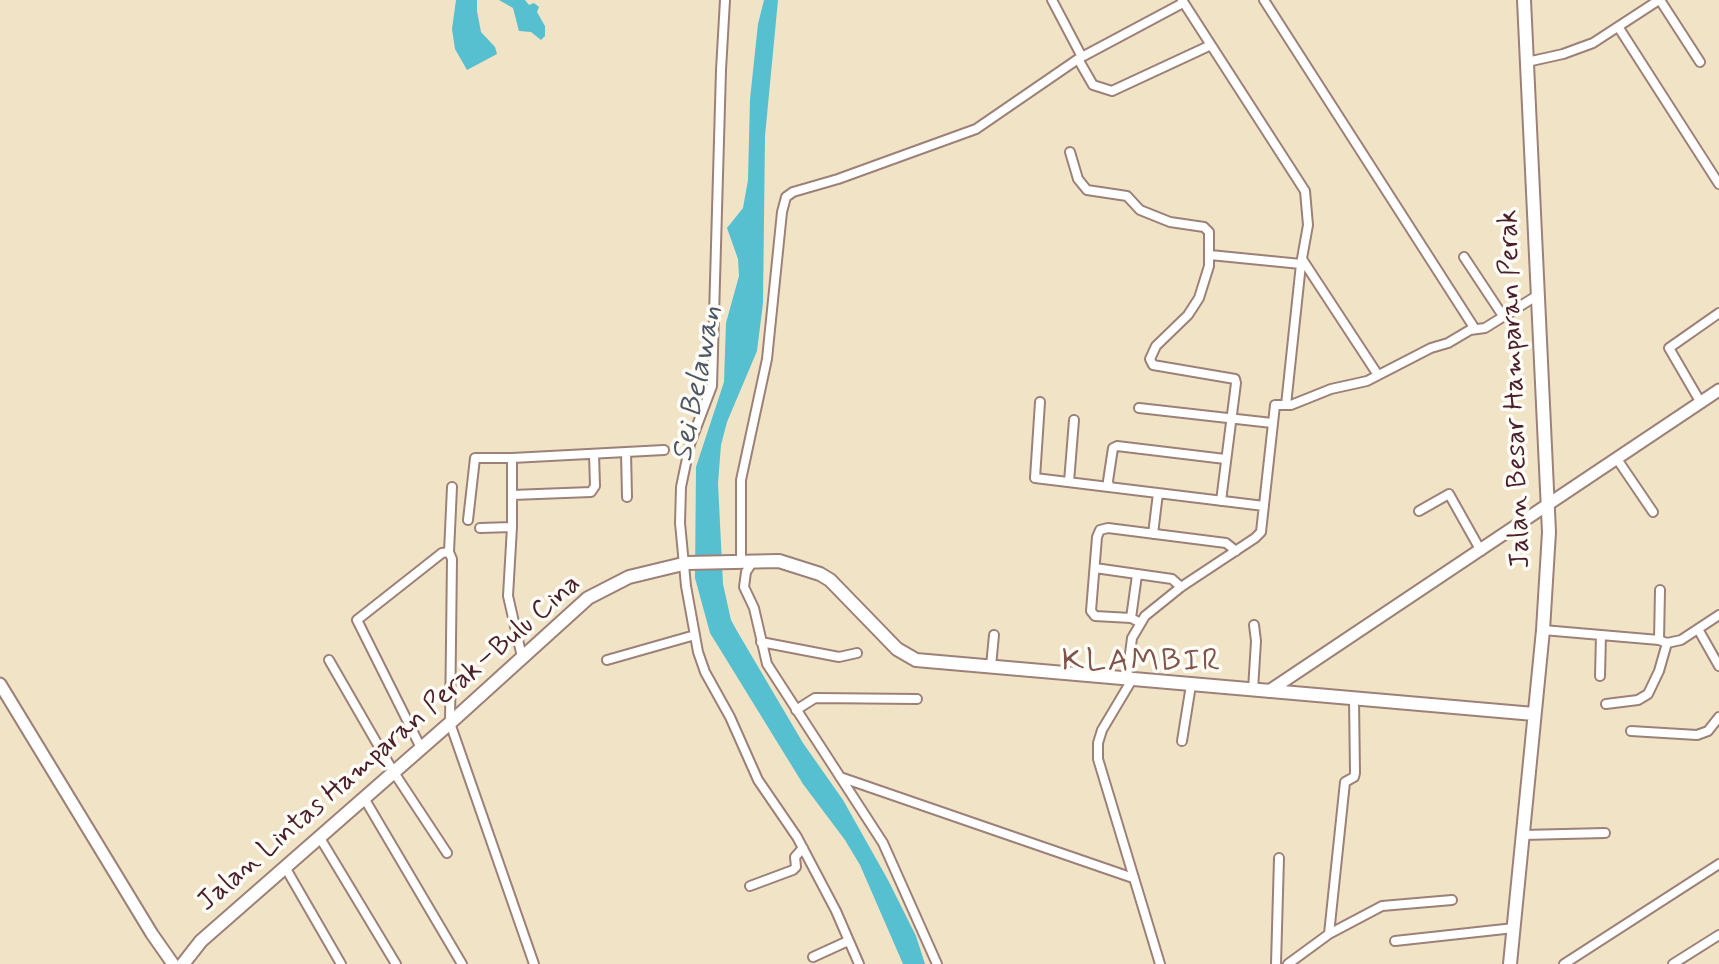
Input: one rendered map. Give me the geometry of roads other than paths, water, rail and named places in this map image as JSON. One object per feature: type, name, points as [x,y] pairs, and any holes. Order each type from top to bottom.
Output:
[{"type":"main road","name":"Jalan Besar Hamparan Perak","points":[[1510,964],[1543,630],[1549,532],[1524,0]]},
{"type":"main road","name":"Jalan Lintas Hamparan Perak–Bulu Cina","points":[[183,964],[201,941],[597,592],[629,577],[685,564],[743,560]]},
{"type":"main road","points":[[743,560],[790,563],[825,576],[909,658],[1534,714]]},
{"type":"street","points":[[725,0],[712,386],[692,437],[681,487],[680,523],[685,564],[701,662],[730,717],[750,766],[767,797],[803,848],[859,964]]},
{"type":"street","points":[[1052,0],[1093,85],[1112,91],[1211,45]]},
{"type":"street","points":[[1264,0],[1475,329]]},
{"type":"street","points":[[1527,62],[1593,43],[1660,0],[1700,62]]},
{"type":"street","points":[[937,964],[883,843],[767,664],[754,608],[744,587],[746,572],[741,480],[767,359],[786,197],[976,129],[1080,58],[1182,2],[1305,191],[1308,225],[1301,261],[1286,405]]},
{"type":"street","points":[[1619,28],[1719,184]]},
{"type":"street","points":[[1070,152],[1078,179],[1087,190],[1127,196],[1140,210],[1160,219],[1207,228],[1211,240],[1210,255],[1199,298],[1188,315],[1156,346],[1150,361],[1153,365],[1235,379],[1221,501]]},
{"type":"street","points":[[1210,255],[1301,261]]},
{"type":"street","points":[[1464,257],[1503,316]]},
{"type":"street","points":[[1301,261],[1378,375]]},
{"type":"street","points":[[1236,551],[1226,543],[1108,528],[1100,530],[1090,604],[1093,614],[1135,620],[1236,551],[1261,532],[1275,405],[1308,400],[1335,388],[1362,383],[1475,329],[1485,328],[1538,295]]},
{"type":"street","points":[[1701,403],[1669,348],[1719,313]]},
{"type":"street","points":[[1269,691],[1719,390]]},
{"type":"street","points":[[1040,402],[1034,477],[1264,506]]},
{"type":"street","points":[[1139,408],[1272,423]]},
{"type":"street","points":[[1069,482],[1074,420]]},
{"type":"street","points":[[1109,486],[1113,448],[1117,446],[1225,459]]},
{"type":"street","points":[[468,520],[475,458],[664,450]]},
{"type":"street","points":[[626,452],[627,497]]},
{"type":"street","points":[[512,495],[591,492],[595,486],[594,454]]},
{"type":"street","points":[[512,458],[508,596],[522,657]]},
{"type":"street","points":[[1617,459],[1653,512]]},
{"type":"street","points":[[452,487],[449,552],[452,559],[450,723],[534,964]]},
{"type":"street","points":[[1153,534],[1158,493]]},
{"type":"street","points":[[1419,511],[1449,494],[1481,551]]},
{"type":"street","points":[[480,528],[512,527]]},
{"type":"street","points":[[421,748],[357,620],[398,591],[442,553],[449,552]]},
{"type":"street","points":[[1095,568],[1172,579],[1181,587]]},
{"type":"street","points":[[1137,575],[1130,678],[1102,730],[1097,751],[1099,767],[1160,964]]},
{"type":"street","points":[[1606,704],[1638,700],[1648,694],[1659,671],[1663,641],[1660,590]]},
{"type":"street","points":[[1543,630],[1681,640],[1719,615]]},
{"type":"street","points":[[1253,690],[1254,625]]},
{"type":"street","points":[[1698,629],[1719,666]]},
{"type":"street","points":[[607,660],[695,635]]},
{"type":"street","points":[[991,666],[994,635]]},
{"type":"street","points":[[1600,676],[1601,635]]},
{"type":"street","points":[[761,642],[839,657],[857,653]]},
{"type":"street","points":[[329,660],[393,771],[447,853]]},
{"type":"street","points":[[0,684],[173,964]]},
{"type":"street","points":[[1182,741],[1191,685]]},
{"type":"street","points":[[796,710],[815,698],[917,699]]},
{"type":"street","points":[[1329,934],[1345,782],[1355,773],[1354,699]]},
{"type":"street","points":[[1631,731],[1697,735],[1708,731],[1719,717]]},
{"type":"street","points":[[839,777],[1133,878]]},
{"type":"street","points":[[364,798],[462,964]]},
{"type":"street","points":[[1523,835],[1605,833]]},
{"type":"street","points":[[320,838],[396,964]]},
{"type":"street","points":[[750,886],[793,870],[796,867],[795,857],[803,848]]},
{"type":"street","points":[[1276,964],[1279,858]]},
{"type":"street","points":[[1564,964],[1719,864]]},
{"type":"street","points":[[285,867],[341,964]]},
{"type":"street","points":[[1288,964],[1329,934],[1382,906],[1452,900]]},
{"type":"street","points":[[1395,941],[1514,928]]},
{"type":"street","points":[[1673,964],[1719,935]]},
{"type":"street","points":[[813,957],[848,941]]},
{"type":"water","points":[[456,0],[477,0],[481,32],[495,47],[497,54],[467,70],[455,49],[452,29]]},
{"type":"water","points":[[499,0],[525,0],[529,5],[534,3],[539,7],[537,12],[545,26],[545,36],[541,40],[531,32],[519,31],[513,8]]},
{"type":"water","name":"Sei Belawan","points":[[764,0],[778,0],[765,136],[763,303],[757,351],[727,422],[721,445],[718,483],[723,584],[731,620],[803,743],[843,800],[916,936],[925,964],[903,964],[860,865],[803,784],[710,633],[695,578],[696,467],[724,382],[726,323],[739,276],[738,259],[727,228],[743,208],[748,180],[750,99],[758,24]]},
{"type":"district","name":"KLAMBIR","points":[[1142,663]]}]
